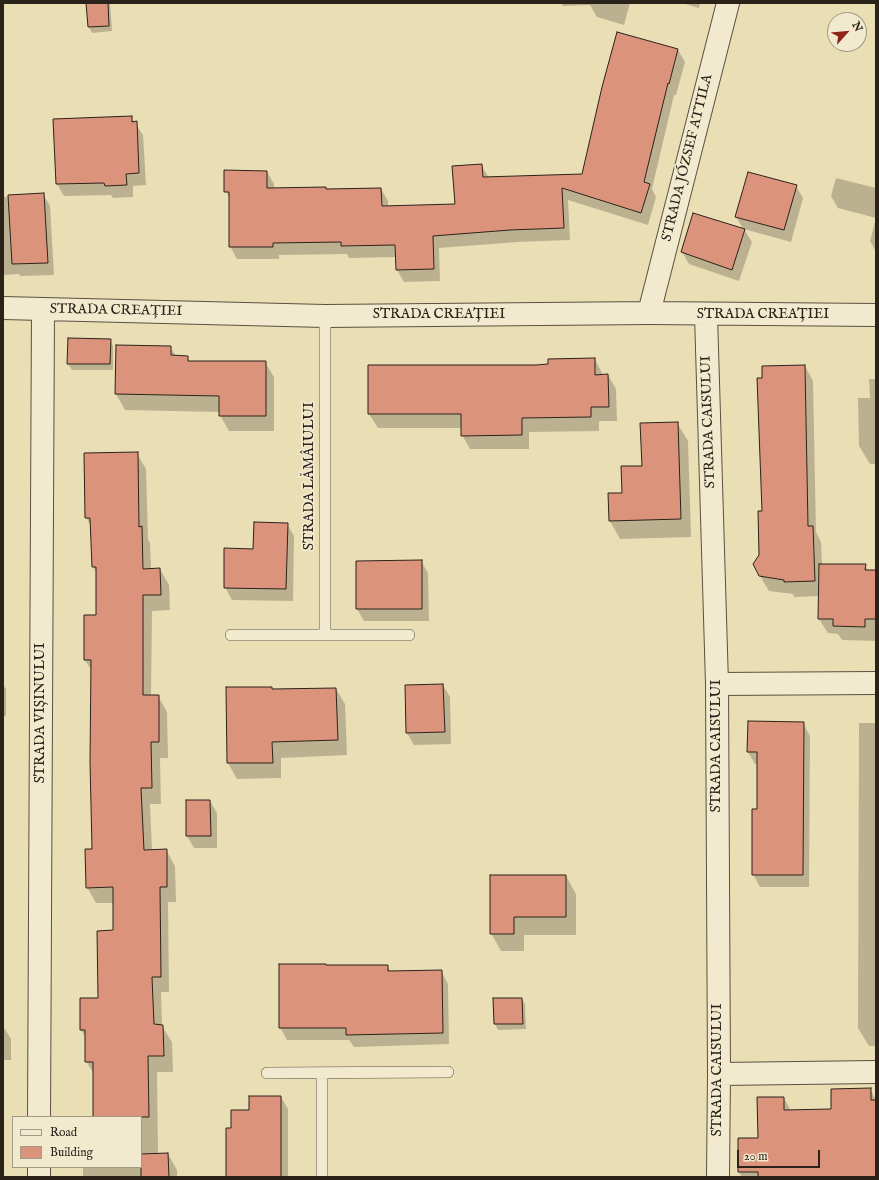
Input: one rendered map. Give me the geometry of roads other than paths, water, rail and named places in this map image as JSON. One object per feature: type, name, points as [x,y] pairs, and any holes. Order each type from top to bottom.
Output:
[{"type":"street","name":"STRADA JÓZSEF ATTILA","points":[[649,313],[728,3]]},
{"type":"street","name":"STRADA CREAȚIEI","points":[[3,308],[324,316],[649,313],[706,315],[876,315]]},
{"type":"street","name":"STRADA VIȘINULUI","points":[[39,1116],[42,309]]},
{"type":"street","name":"STRADA CAISULUI","points":[[706,315],[717,684],[719,1074],[718,1177]]},
{"type":"street","points":[[717,684],[876,682]]},
{"type":"street","points":[[719,1074],[876,1072]]},
{"type":"lane","name":"STRADA LĂMÂIULUI","points":[[324,316],[326,635]]},
{"type":"lane","points":[[231,635],[409,635]]},
{"type":"lane","points":[[266,1073],[448,1072]]},
{"type":"lane","points":[[322,1073],[322,1177]]}]
